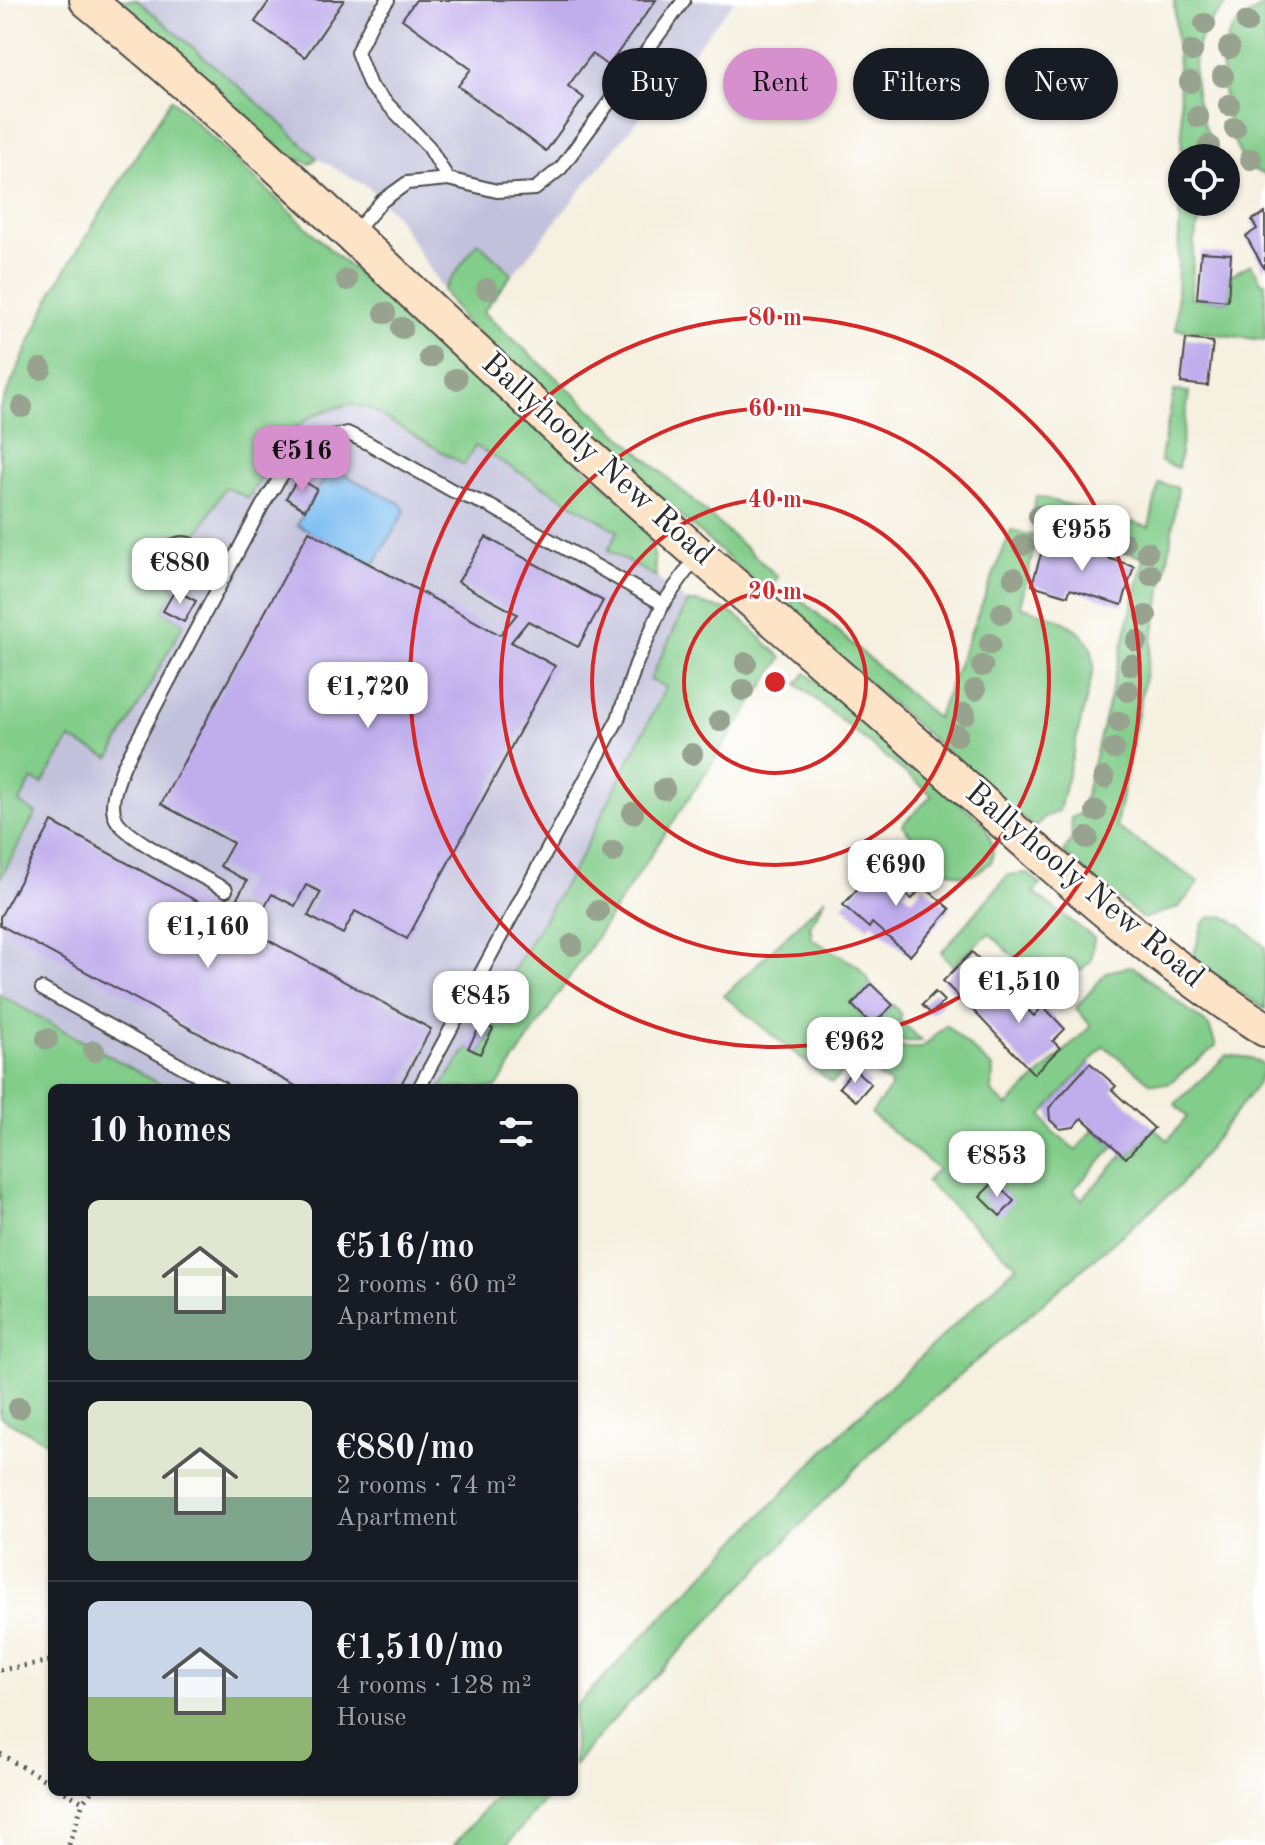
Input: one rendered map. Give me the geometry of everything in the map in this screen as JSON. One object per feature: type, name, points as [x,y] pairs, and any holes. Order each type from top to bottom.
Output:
[{"type":"main road","name":"Ballyhooly New Road","points":[[87,0],[156,56],[353,235],[521,394],[1094,898],[1163,956],[1265,1029]]},
{"type":"lane","points":[[388,0],[373,20],[357,52],[370,86],[429,147],[448,179]]},
{"type":"lane","points":[[353,235],[366,216],[407,183],[448,179],[497,191],[535,189],[561,168],[684,0]]},
{"type":"lane","points":[[226,890],[132,835],[116,819],[114,793],[124,765],[262,506],[294,456],[320,439],[347,433],[453,491],[490,506],[663,604]]},
{"type":"lane","points":[[421,1084],[618,719],[636,664],[663,604],[699,552]]},
{"type":"lane","points":[[42,989],[214,1084]]},
{"type":"path","points":[[0,1670],[48,1662]]},
{"type":"path","points":[[0,1754],[48,1782]]},
{"type":"path","points":[[72,1796],[83,1802]]},
{"type":"path","points":[[69,1845],[88,1796]]},
{"type":"shaded area","points":[[137,0],[735,0],[696,48],[602,48],[602,120],[638,120],[483,311],[464,322],[396,216],[369,188],[317,158],[271,114]]},
{"type":"shaded area","points":[[337,256],[616,519],[656,577],[773,672],[499,1084],[113,1084],[124,1065],[0,995],[0,822],[200,443]]},
{"type":"green space","points":[[109,0],[137,0],[271,114],[317,158],[310,164],[288,155]]},
{"type":"green space","points":[[1174,0],[1230,0],[1209,24],[1195,56],[1196,91],[1212,144],[1182,144]]},
{"type":"green space","points":[[1265,5],[1265,174],[1248,166],[1240,155],[1240,144],[1236,144],[1234,139],[1224,101],[1226,45],[1231,32],[1242,20]]},
{"type":"green space","points":[[171,99],[337,256],[625,503],[644,523],[654,555],[656,577],[608,551],[618,531],[475,446],[464,465],[370,409],[350,404],[315,414],[291,431],[248,498],[225,487],[195,539],[181,538],[163,548],[160,569],[175,590],[163,611],[184,623],[110,758],[70,739],[42,784],[32,779],[19,803],[36,813],[0,879],[0,408],[55,287]]},
{"type":"green space","points":[[1179,216],[1207,216],[1199,222],[1194,240],[1191,298],[1228,301],[1229,276],[1251,264],[1262,283],[1265,282],[1265,340],[1176,329]]},
{"type":"green space","points":[[478,242],[512,274],[483,312],[778,577],[767,593],[464,322],[443,290]]},
{"type":"green space","points":[[1174,391],[1189,392],[1178,468],[1160,461]]},
{"type":"green space","points":[[1159,483],[1178,488],[1169,553],[1116,827],[1199,882],[1179,907],[1143,919],[1063,853],[1072,838],[1071,818],[1081,813],[1144,558],[1031,519],[1036,496],[1149,527]]},
{"type":"green space","points":[[1011,530],[1037,537],[1020,606],[1060,620],[1079,632],[1091,648],[1094,667],[1059,811],[1043,818],[1035,829],[788,613],[795,594],[937,718]]},
{"type":"green space","points":[[696,602],[726,610],[742,620],[782,658],[499,1084],[443,1084],[468,1048],[480,1054],[493,1030],[482,1023],[579,860],[666,687],[650,680],[687,603]]},
{"type":"green space","points":[[806,673],[985,824],[993,846],[992,861],[978,872],[965,875],[944,868],[925,851],[902,825],[932,795],[797,684]]},
{"type":"green space","points":[[1027,873],[1041,884],[1034,893],[1094,938],[1091,961],[1069,980],[1051,985],[1034,976],[989,933],[953,966],[941,953],[1008,875]]},
{"type":"green space","points":[[826,898],[810,926],[812,939],[858,966],[871,984],[852,1005],[872,1025],[893,1005],[902,1015],[899,1019],[922,1041],[874,1042],[832,1083],[724,996]]},
{"type":"green space","points":[[1223,916],[1240,925],[1265,947],[1265,1009],[1191,959],[1204,923],[1208,918]]},
{"type":"green space","points":[[1132,966],[1209,1026],[1216,1046],[1168,1084],[1151,1083],[1104,1046],[1042,1115],[1052,1131],[1076,1150],[1094,1129],[1114,1147],[1073,1190],[1082,1199],[1123,1155],[1127,1158],[1154,1128],[1168,1140],[1187,1117],[1175,1104],[1227,1055],[1251,1058],[1265,1066],[1256,1086],[1180,1185],[875,1448],[578,1760],[578,1704],[852,1422],[1017,1266],[926,1182],[938,1169],[871,1114],[892,1086],[868,1068],[885,1048],[922,1048],[946,1025],[993,1068],[992,1092],[1007,1106],[1091,1026],[1076,1008],[1107,972]]},
{"type":"green space","points":[[0,995],[160,1084],[48,1084],[48,1443],[0,1417]]},
{"type":"green space","points":[[496,1796],[548,1796],[507,1845],[454,1845]]},
{"type":"water","points":[[333,469],[401,504],[405,511],[373,566],[297,525],[317,489]]},
{"type":"building","points":[[270,0],[344,0],[305,57],[255,22]]},
{"type":"building","points":[[416,0],[656,0],[621,48],[602,48],[602,62],[592,54],[568,86],[584,98],[546,151],[458,86],[471,69],[402,19]]},
{"type":"building","points":[[1265,213],[1265,270],[1246,236],[1257,229],[1252,220]]},
{"type":"building","points":[[1201,252],[1231,254],[1228,301],[1197,298]]},
{"type":"building","points":[[1186,339],[1213,342],[1208,386],[1181,383]]},
{"type":"building","points":[[298,478],[317,489],[305,510],[286,498]]},
{"type":"building","points":[[309,531],[500,635],[517,614],[458,582],[486,537],[603,601],[578,647],[528,621],[511,642],[555,666],[407,939],[355,911],[343,934],[308,916],[321,892],[306,885],[295,906],[272,894],[262,912],[237,898],[247,881],[220,866],[233,843],[161,804]]},
{"type":"building","points":[[183,536],[200,544],[208,561],[200,578],[183,586],[166,578],[158,561],[166,544]]},
{"type":"building","points":[[1045,540],[1134,566],[1122,605],[1070,589],[1068,596],[1032,585]]},
{"type":"building","points":[[175,590],[196,601],[184,622],[163,611]]},
{"type":"building","points":[[52,822],[431,1029],[401,1084],[292,1084],[0,925],[0,917]]},
{"type":"building","points":[[883,860],[910,884],[903,892],[912,899],[923,886],[950,909],[910,956],[872,923],[869,928],[843,905]]},
{"type":"building","points":[[972,952],[992,972],[963,1001],[943,981]]},
{"type":"building","points":[[997,978],[1034,1016],[1043,1006],[1065,1029],[1053,1041],[1060,1048],[1034,1074],[968,1005]]},
{"type":"building","points":[[871,984],[893,1005],[872,1025],[852,1005]]},
{"type":"building","points":[[935,992],[944,1001],[931,1014],[922,1005]]},
{"type":"building","points":[[482,1023],[493,1029],[480,1054],[468,1048]]},
{"type":"building","points":[[1090,1063],[1116,1086],[1112,1090],[1154,1128],[1126,1158],[1082,1118],[1074,1127],[1060,1129],[1050,1120],[1049,1108]]},
{"type":"building","points":[[854,1069],[871,1084],[856,1101],[839,1087]]},
{"type":"building","points":[[994,1182],[1014,1201],[1000,1216],[980,1196]]}]
